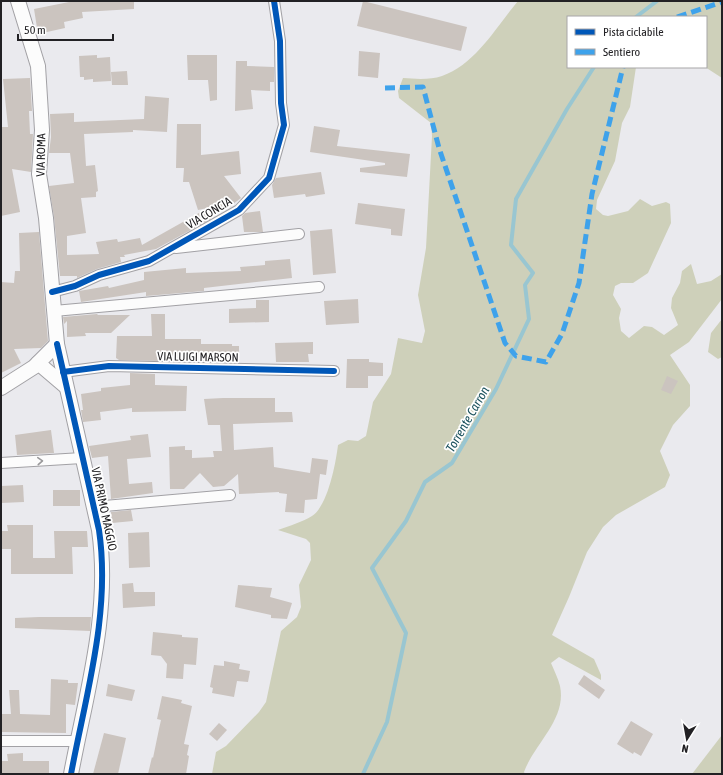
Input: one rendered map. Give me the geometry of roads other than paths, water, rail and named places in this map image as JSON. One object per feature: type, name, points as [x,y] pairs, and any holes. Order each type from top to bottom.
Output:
[{"type":"street","name":"VIA ROMA","points":[[18,1],[33,48],[38,73],[42,130],[39,174],[46,218],[57,344]]},
{"type":"street","name":"VIA CONCIA","points":[[52,292],[75,286],[99,274],[149,261],[239,210],[269,178],[284,125],[281,103],[280,41],[274,1]]},
{"type":"street","name":"VIA CONCIA","points":[[172,248],[299,234]]},
{"type":"street","points":[[54,311],[319,287]]},
{"type":"street","points":[[1,388],[38,363],[57,344]]},
{"type":"street","name":"VIA PRIMO MAGGIO","points":[[57,344],[102,554],[103,586],[95,650],[71,774]]},
{"type":"street","points":[[38,363],[64,379]]},
{"type":"street","name":"VIA LUIGI MARSON","points":[[64,379],[109,366],[334,371]]},
{"type":"street","points":[[1,463],[82,458]]},
{"type":"street","points":[[93,507],[230,495]]},
{"type":"street","points":[[1,741],[77,741]]},
{"type":"waterway","name":"Torrente Carron","points":[[637,16],[657,1]]},
{"type":"waterway","name":"Torrente Carron","points":[[363,774],[387,722],[406,633],[372,568],[406,521],[425,482],[452,463],[496,389],[529,319],[525,285],[533,273],[511,245],[516,199],[567,109],[593,68]]}]
